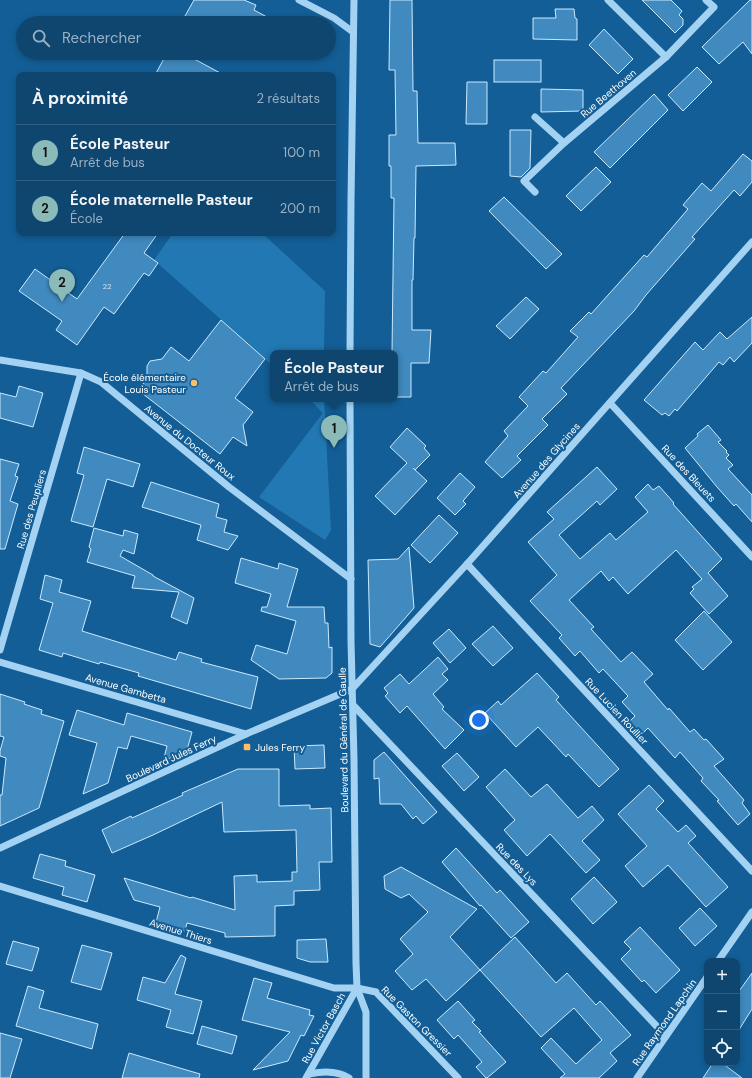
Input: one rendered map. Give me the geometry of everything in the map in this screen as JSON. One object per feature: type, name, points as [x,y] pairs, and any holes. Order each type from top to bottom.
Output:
[{"type":"street","points":[[299,0],[330,16]]},
{"type":"street","points":[[350,350],[354,0]]},
{"type":"street","points":[[608,0],[666,57]]},
{"type":"street","name":"Rue Beethoven","points":[[536,192],[524,181],[564,143],[666,57],[714,7],[706,0]]},
{"type":"street","points":[[336,19],[353,32]]},
{"type":"street","points":[[534,117],[564,143]]},
{"type":"street","name":"Avenue des Glycines","points":[[352,689],[467,564],[752,242]]},
{"type":"street","name":"Avenue du Docteur Roux","points":[[0,360],[81,373],[101,382],[229,487],[351,579]]},
{"type":"street","name":"Rue des Peupliers","points":[[0,650],[81,373]]},
{"type":"street","name":"Boulevard du Général de Gaulle","points":[[350,402],[352,689],[357,988],[366,1012],[366,1078]]},
{"type":"street","name":"Rue des Bleuets","points":[[610,403],[752,557]]},
{"type":"street","name":"Rue Lucien Roullier","points":[[467,564],[752,871]]},
{"type":"street","name":"Avenue Gambetta","points":[[0,662],[246,734]]},
{"type":"street","name":"Boulevard Jules Ferry","points":[[0,848],[246,734],[352,689]]},
{"type":"street","name":"Rue des Lys","points":[[353,705],[666,1036]]},
{"type":"street","name":"Avenue Thiers","points":[[0,886],[334,988],[357,988]]},
{"type":"street","points":[[720,958],[752,912]]},
{"type":"street","name":"Rue Raymond Lapchin","points":[[636,1078],[704,981]]},
{"type":"street","name":"Rue Victor Basch","points":[[308,1076],[357,988]]},
{"type":"street","name":"Rue Gaston Gressier","points":[[357,988],[376,992],[458,1078]]},
{"type":"street","points":[[308,1076],[322,1071],[338,1072],[349,1078]]},
{"type":"shaded area","points":[[171,236],[265,236],[325,291],[324,350],[270,350],[270,363],[154,260]]},
{"type":"shaded area","points":[[312,402],[324,402],[331,530],[325,540],[259,497],[323,413]]},
{"type":"building","points":[[194,0],[244,0],[256,5],[254,10],[265,16],[185,16]]},
{"type":"building","points":[[390,0],[412,0],[413,91],[417,91],[418,143],[455,143],[456,165],[416,166],[415,238],[412,280],[412,330],[431,330],[429,363],[411,363],[411,397],[398,397],[398,350],[392,350],[394,198],[391,198],[389,135],[396,135],[395,70],[389,70]]},
{"type":"building","points":[[642,0],[671,0],[682,11],[679,15],[683,19],[683,25],[675,33]]},
{"type":"building","points":[[750,0],[752,0],[752,54],[743,42],[719,64],[702,47]]},
{"type":"building","points":[[555,9],[574,9],[575,18],[577,19],[577,40],[533,39],[533,18],[556,18]]},
{"type":"building","points":[[604,29],[633,59],[618,74],[589,45]]},
{"type":"building","points":[[163,60],[196,60],[218,72],[157,72]]},
{"type":"building","points":[[494,60],[541,60],[541,82],[494,82]]},
{"type":"building","points":[[697,67],[712,82],[683,111],[668,95]]},
{"type":"building","points":[[467,82],[487,82],[487,124],[466,124]]},
{"type":"building","points":[[541,89],[583,90],[583,111],[541,112]]},
{"type":"building","points":[[654,94],[668,110],[610,168],[594,152]]},
{"type":"building","points":[[510,130],[531,130],[530,168],[521,177],[510,176]]},
{"type":"building","points":[[743,154],[752,161],[752,182],[740,196],[734,190],[692,237],[695,239],[634,311],[561,388],[567,394],[542,419],[548,425],[517,456],[521,460],[502,478],[485,462],[508,436],[504,431],[528,406],[519,397],[543,371],[546,373],[578,337],[570,331],[589,312],[591,314],[644,255],[647,257],[688,209],[683,205],[702,183],[711,191]]},
{"type":"building","points":[[596,167],[611,182],[581,211],[566,196]]},
{"type":"building","points":[[504,197],[562,254],[546,269],[489,211]]},
{"type":"building","points":[[123,236],[156,236],[144,253],[158,263],[149,276],[144,273],[114,314],[104,307],[77,345],[56,330],[62,321],[19,291],[35,269],[77,299]]},
{"type":"building","points":[[526,297],[539,309],[510,339],[496,326]]},
{"type":"building","points":[[752,317],[752,343],[734,362],[730,357],[723,365],[719,362],[677,411],[675,409],[669,416],[665,413],[662,415],[644,400],[695,342],[703,350],[720,332],[727,339]]},
{"type":"building","points":[[221,320],[265,359],[235,398],[253,412],[243,425],[247,446],[233,437],[220,454],[138,390],[147,379],[147,366],[150,361],[162,359],[171,347],[189,361]]},
{"type":"building","points":[[19,386],[43,393],[33,427],[0,418],[0,393],[16,397]]},
{"type":"building","points":[[708,425],[721,440],[718,442],[729,455],[726,458],[733,465],[728,469],[752,495],[752,522],[736,504],[734,506],[685,448],[698,436],[697,434]]},
{"type":"building","points":[[407,428],[426,446],[424,448],[430,455],[415,470],[427,481],[395,515],[375,496],[407,463],[390,447]]},
{"type":"building","points":[[84,447],[140,464],[133,487],[107,479],[93,527],[71,521],[84,475],[77,473]]},
{"type":"building","points":[[0,459],[19,464],[15,476],[18,477],[10,501],[18,504],[5,549],[0,549]]},
{"type":"building","points":[[597,467],[617,489],[600,505],[597,501],[559,535],[580,559],[610,533],[616,540],[648,512],[635,497],[648,484],[653,490],[659,486],[722,559],[708,573],[728,596],[709,614],[690,593],[694,589],[692,587],[702,579],[676,550],[628,594],[613,577],[609,581],[601,571],[569,600],[594,627],[591,629],[621,662],[632,652],[653,674],[644,682],[668,710],[669,708],[690,732],[694,729],[704,740],[706,739],[724,759],[714,766],[744,800],[742,803],[750,814],[738,825],[717,801],[719,800],[701,781],[703,778],[680,752],[675,758],[648,728],[641,735],[629,722],[635,716],[622,702],[628,696],[603,669],[599,673],[580,651],[575,656],[559,638],[562,635],[530,601],[557,575],[528,542],[554,519],[547,512]]},
{"type":"building","points":[[460,473],[475,487],[463,501],[466,504],[455,515],[437,498]]},
{"type":"building","points":[[151,482],[219,504],[216,517],[227,520],[224,532],[238,536],[228,550],[197,540],[201,525],[142,507]]},
{"type":"building","points":[[439,515],[458,533],[430,563],[411,545]]},
{"type":"building","points":[[94,528],[123,536],[124,530],[138,534],[134,554],[123,550],[120,556],[194,598],[187,624],[171,617],[179,592],[132,588],[135,576],[87,562],[91,549],[89,547]]},
{"type":"building","points":[[409,547],[414,608],[380,647],[370,644],[368,560],[398,559]]},
{"type":"building","points":[[241,558],[278,569],[279,563],[298,569],[287,607],[324,607],[325,623],[328,623],[329,648],[332,647],[332,673],[326,678],[279,679],[251,660],[256,645],[287,654],[296,621],[261,611],[262,607],[267,607],[271,594],[235,583]]},
{"type":"building","points":[[45,575],[62,580],[59,592],[91,601],[82,631],[176,660],[179,652],[202,659],[201,662],[258,677],[251,709],[138,676],[139,673],[100,662],[99,664],[63,653],[62,657],[39,650],[53,603],[40,599]]},
{"type":"building","points":[[704,611],[732,642],[703,670],[675,640]]},
{"type":"building","points":[[493,626],[513,648],[493,666],[472,644]]},
{"type":"building","points":[[449,629],[466,648],[450,663],[433,643]]},
{"type":"building","points":[[438,657],[448,669],[442,674],[448,680],[433,694],[444,707],[442,709],[464,730],[445,749],[407,706],[400,713],[385,696],[388,693],[384,688],[400,674],[409,684]]},
{"type":"building","points":[[537,673],[559,697],[556,700],[619,769],[599,787],[568,754],[566,757],[538,727],[516,747],[485,713],[498,701],[501,705]]},
{"type":"building","points":[[0,694],[25,702],[24,704],[42,710],[41,714],[64,721],[39,808],[0,826],[0,795],[2,795],[6,758],[0,756],[4,737],[0,736]]},
{"type":"building","points":[[77,710],[124,725],[127,713],[192,732],[187,750],[163,762],[167,746],[131,736],[127,749],[118,747],[108,783],[83,794],[97,743],[69,735]]},
{"type":"building","points":[[324,745],[325,768],[295,769],[294,746]]},
{"type":"building","points":[[384,752],[437,812],[423,824],[416,816],[413,819],[401,804],[380,804],[379,778],[374,779],[374,760]]},
{"type":"building","points":[[457,753],[479,777],[464,791],[442,766]]},
{"type":"building","points":[[238,769],[279,769],[279,806],[310,805],[310,809],[331,808],[332,862],[319,862],[320,890],[294,891],[294,905],[275,906],[275,936],[225,937],[225,933],[187,923],[185,931],[156,922],[160,907],[134,900],[124,878],[235,910],[234,876],[257,875],[257,882],[292,881],[292,872],[297,872],[296,830],[224,832],[222,802],[112,853],[102,830],[131,816],[132,818],[183,795],[182,793]]},
{"type":"building","points":[[505,769],[531,797],[547,784],[578,818],[592,806],[604,820],[582,841],[600,860],[586,873],[550,834],[527,856],[504,830],[515,820],[486,787]]},
{"type":"building","points":[[649,785],[664,801],[656,809],[678,832],[686,825],[696,836],[688,843],[728,887],[706,907],[668,865],[643,887],[625,866],[647,846],[618,814]]},
{"type":"building","points":[[456,848],[497,893],[500,890],[529,922],[511,938],[481,905],[480,906],[442,862]]},
{"type":"building","points":[[40,854],[66,861],[65,866],[95,875],[87,902],[62,895],[64,887],[33,878]]},
{"type":"building","points":[[401,867],[477,909],[450,937],[480,970],[446,1001],[426,979],[412,990],[395,971],[413,954],[400,939],[428,912],[409,894],[401,898],[385,889],[384,876]]},
{"type":"building","points":[[594,877],[617,902],[593,924],[571,899]]},
{"type":"building","points":[[700,908],[717,926],[695,946],[679,928]]},
{"type":"building","points":[[640,927],[680,970],[656,993],[644,980],[642,982],[621,959],[631,949],[624,942]]},
{"type":"building","points":[[515,937],[556,983],[567,973],[596,1005],[600,1001],[631,1035],[610,1053],[617,1061],[599,1078],[560,1078],[565,1074],[541,1048],[551,1038],[576,1064],[602,1040],[574,1008],[541,1037],[480,970]]},
{"type":"building","points":[[326,939],[328,962],[310,962],[297,958],[297,940]]},
{"type":"building","points":[[13,941],[39,948],[32,971],[6,964]]},
{"type":"building","points":[[82,945],[112,953],[101,990],[71,982]]},
{"type":"building","points":[[181,955],[186,958],[175,994],[202,1001],[193,1034],[166,1027],[171,1010],[137,1000],[143,977],[165,983]]},
{"type":"building","points":[[752,973],[752,1009],[740,1028],[740,994],[740,990]]},
{"type":"building","points":[[254,978],[272,983],[267,998],[310,1010],[309,1015],[314,1016],[304,1036],[301,1035],[288,1061],[253,1070],[290,1032],[242,1020]]},
{"type":"building","points":[[28,986],[44,991],[39,1008],[98,1024],[92,1049],[16,1026]]},
{"type":"building","points":[[458,1001],[475,1020],[472,1022],[481,1031],[479,1032],[506,1062],[487,1078],[476,1067],[482,1062],[458,1035],[454,1039],[437,1020]]},
{"type":"building","points":[[202,1026],[237,1036],[232,1054],[197,1044]]},
{"type":"building","points":[[0,1033],[22,1039],[10,1078],[0,1078]]},
{"type":"building","points":[[129,1053],[200,1074],[199,1078],[122,1078]]},
{"type":"building","points":[[711,1066],[726,1066],[742,1078],[703,1078]]},
{"type":"place","name":"École maternelle Pasteur","points":[[62,302]]},
{"type":"place","name":"École élémentaire Louis Pasteur","points":[[194,383]]},
{"type":"place","name":"École Pasteur","points":[[334,448]]},
{"type":"place","name":"Jules Ferry","points":[[247,747]]}]
